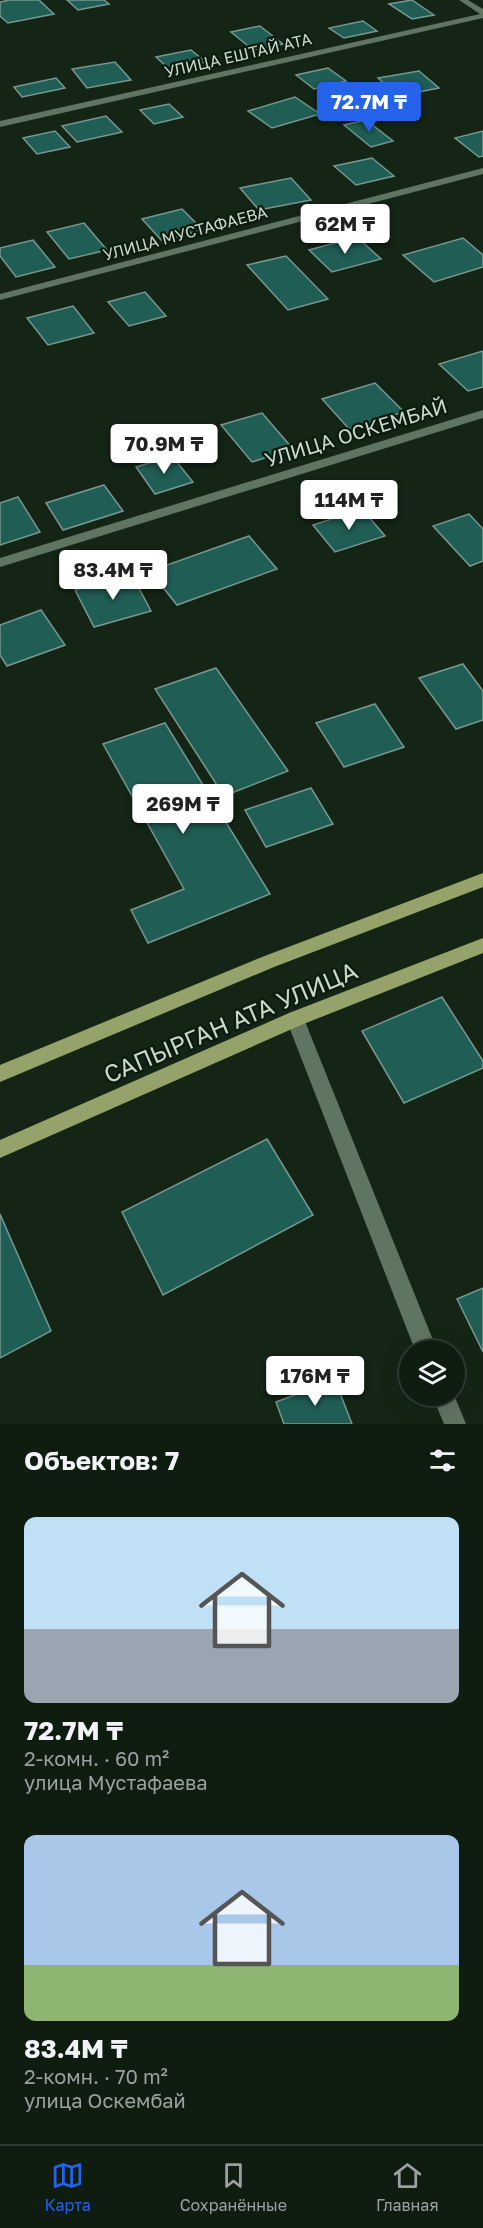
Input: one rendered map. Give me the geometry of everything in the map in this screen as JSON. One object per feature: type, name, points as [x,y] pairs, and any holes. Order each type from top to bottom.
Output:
[{"type":"main road","name":"САПЫРГАН АТА УЛИЦА","points":[[0,1074],[268,962],[483,880]]},
{"type":"main road","name":"САПЫРГАН АТА УЛИЦА","points":[[0,1149],[295,1019],[483,945]]},
{"type":"street","points":[[463,0],[483,14]]},
{"type":"street","name":"УЛИЦА ЕШТАЙ АТА","points":[[0,124],[483,14]]},
{"type":"street","name":"УЛИЦА МУСТАФАЕВА","points":[[0,297],[483,171]]},
{"type":"street","name":"УЛИЦА ОСКЕМБАЙ","points":[[0,563],[483,414]]},
{"type":"street","points":[[295,1019],[422,1340]]},
{"type":"street","points":[[448,1406],[455,1424]]},
{"type":"building","points":[[39,0],[54,14],[8,23],[0,16],[0,2]]},
{"type":"building","points":[[67,0],[104,0],[109,4],[78,10]]},
{"type":"building","points":[[412,0],[434,15],[412,19],[389,4]]},
{"type":"building","points":[[363,21],[377,31],[344,38],[329,28]]},
{"type":"building","points":[[260,26],[283,44],[253,50],[231,32]]},
{"type":"building","points":[[191,50],[206,62],[170,70],[156,57]]},
{"type":"building","points":[[115,62],[131,80],[87,88],[72,69]]},
{"type":"building","points":[[328,68],[346,81],[314,89],[296,75]]},
{"type":"building","points":[[419,71],[439,88],[398,96],[378,78]]},
{"type":"building","points":[[56,78],[65,88],[22,97],[14,87]]},
{"type":"building","points":[[295,97],[320,114],[272,128],[248,111]]},
{"type":"building","points":[[169,104],[183,117],[154,124],[140,110]]},
{"type":"building","points":[[106,116],[122,132],[77,142],[62,126]]},
{"type":"building","points":[[366,120],[393,141],[371,147],[344,125]]},
{"type":"building","points":[[55,131],[70,147],[37,154],[23,138]]},
{"type":"building","points":[[483,131],[483,156],[479,157],[455,138]]},
{"type":"building","points":[[372,158],[394,176],[356,185],[334,166]]},
{"type":"building","points":[[291,178],[311,200],[259,210],[240,188]]},
{"type":"building","points":[[182,209],[203,230],[162,241],[142,219]]},
{"type":"building","points":[[84,223],[107,250],[69,259],[47,232]]},
{"type":"building","points":[[357,237],[381,259],[332,272],[309,250]]},
{"type":"building","points":[[463,238],[483,255],[483,267],[434,282],[403,255]]},
{"type":"building","points":[[33,240],[55,267],[16,277],[0,256],[0,248]]},
{"type":"building","points":[[286,256],[328,299],[288,310],[247,265]]},
{"type":"building","points":[[145,292],[166,316],[129,326],[108,302]]},
{"type":"building","points":[[73,306],[94,333],[48,345],[27,318]]},
{"type":"building","points":[[483,351],[483,387],[468,391],[439,364]]},
{"type":"building","points":[[375,383],[404,412],[349,429],[322,399]]},
{"type":"building","points":[[262,413],[293,449],[252,462],[221,425]]},
{"type":"building","points":[[172,456],[193,482],[155,494],[136,467]]},
{"type":"building","points":[[104,485],[123,511],[63,530],[46,503]]},
{"type":"building","points":[[18,497],[40,532],[0,545],[0,503]]},
{"type":"building","points":[[362,509],[385,536],[335,552],[313,525]]},
{"type":"building","points":[[469,514],[483,529],[483,561],[470,566],[433,526]]},
{"type":"building","points":[[249,536],[277,569],[177,605],[150,571]]},
{"type":"building","points":[[132,575],[151,611],[94,627],[75,590]]},
{"type":"building","points":[[41,610],[65,645],[7,666],[0,655],[0,625]]},
{"type":"building","points":[[463,664],[483,691],[483,720],[456,729],[419,678]]},
{"type":"building","points":[[216,668],[288,771],[224,796],[155,689]]},
{"type":"building","points":[[375,704],[404,747],[344,767],[316,723]]},
{"type":"building","points":[[165,723],[270,894],[148,943],[131,910],[184,889],[103,744]]},
{"type":"building","points":[[311,788],[333,824],[266,847],[245,810]]},
{"type":"building","points":[[442,997],[483,1061],[483,1068],[404,1103],[362,1031]]},
{"type":"building","points":[[267,1139],[313,1215],[163,1295],[122,1212]]},
{"type":"building","points":[[0,1214],[51,1331],[0,1358]]},
{"type":"building","points":[[483,1288],[483,1352],[457,1299]]},
{"type":"building","points":[[335,1380],[352,1424],[284,1424],[276,1402]]}]
